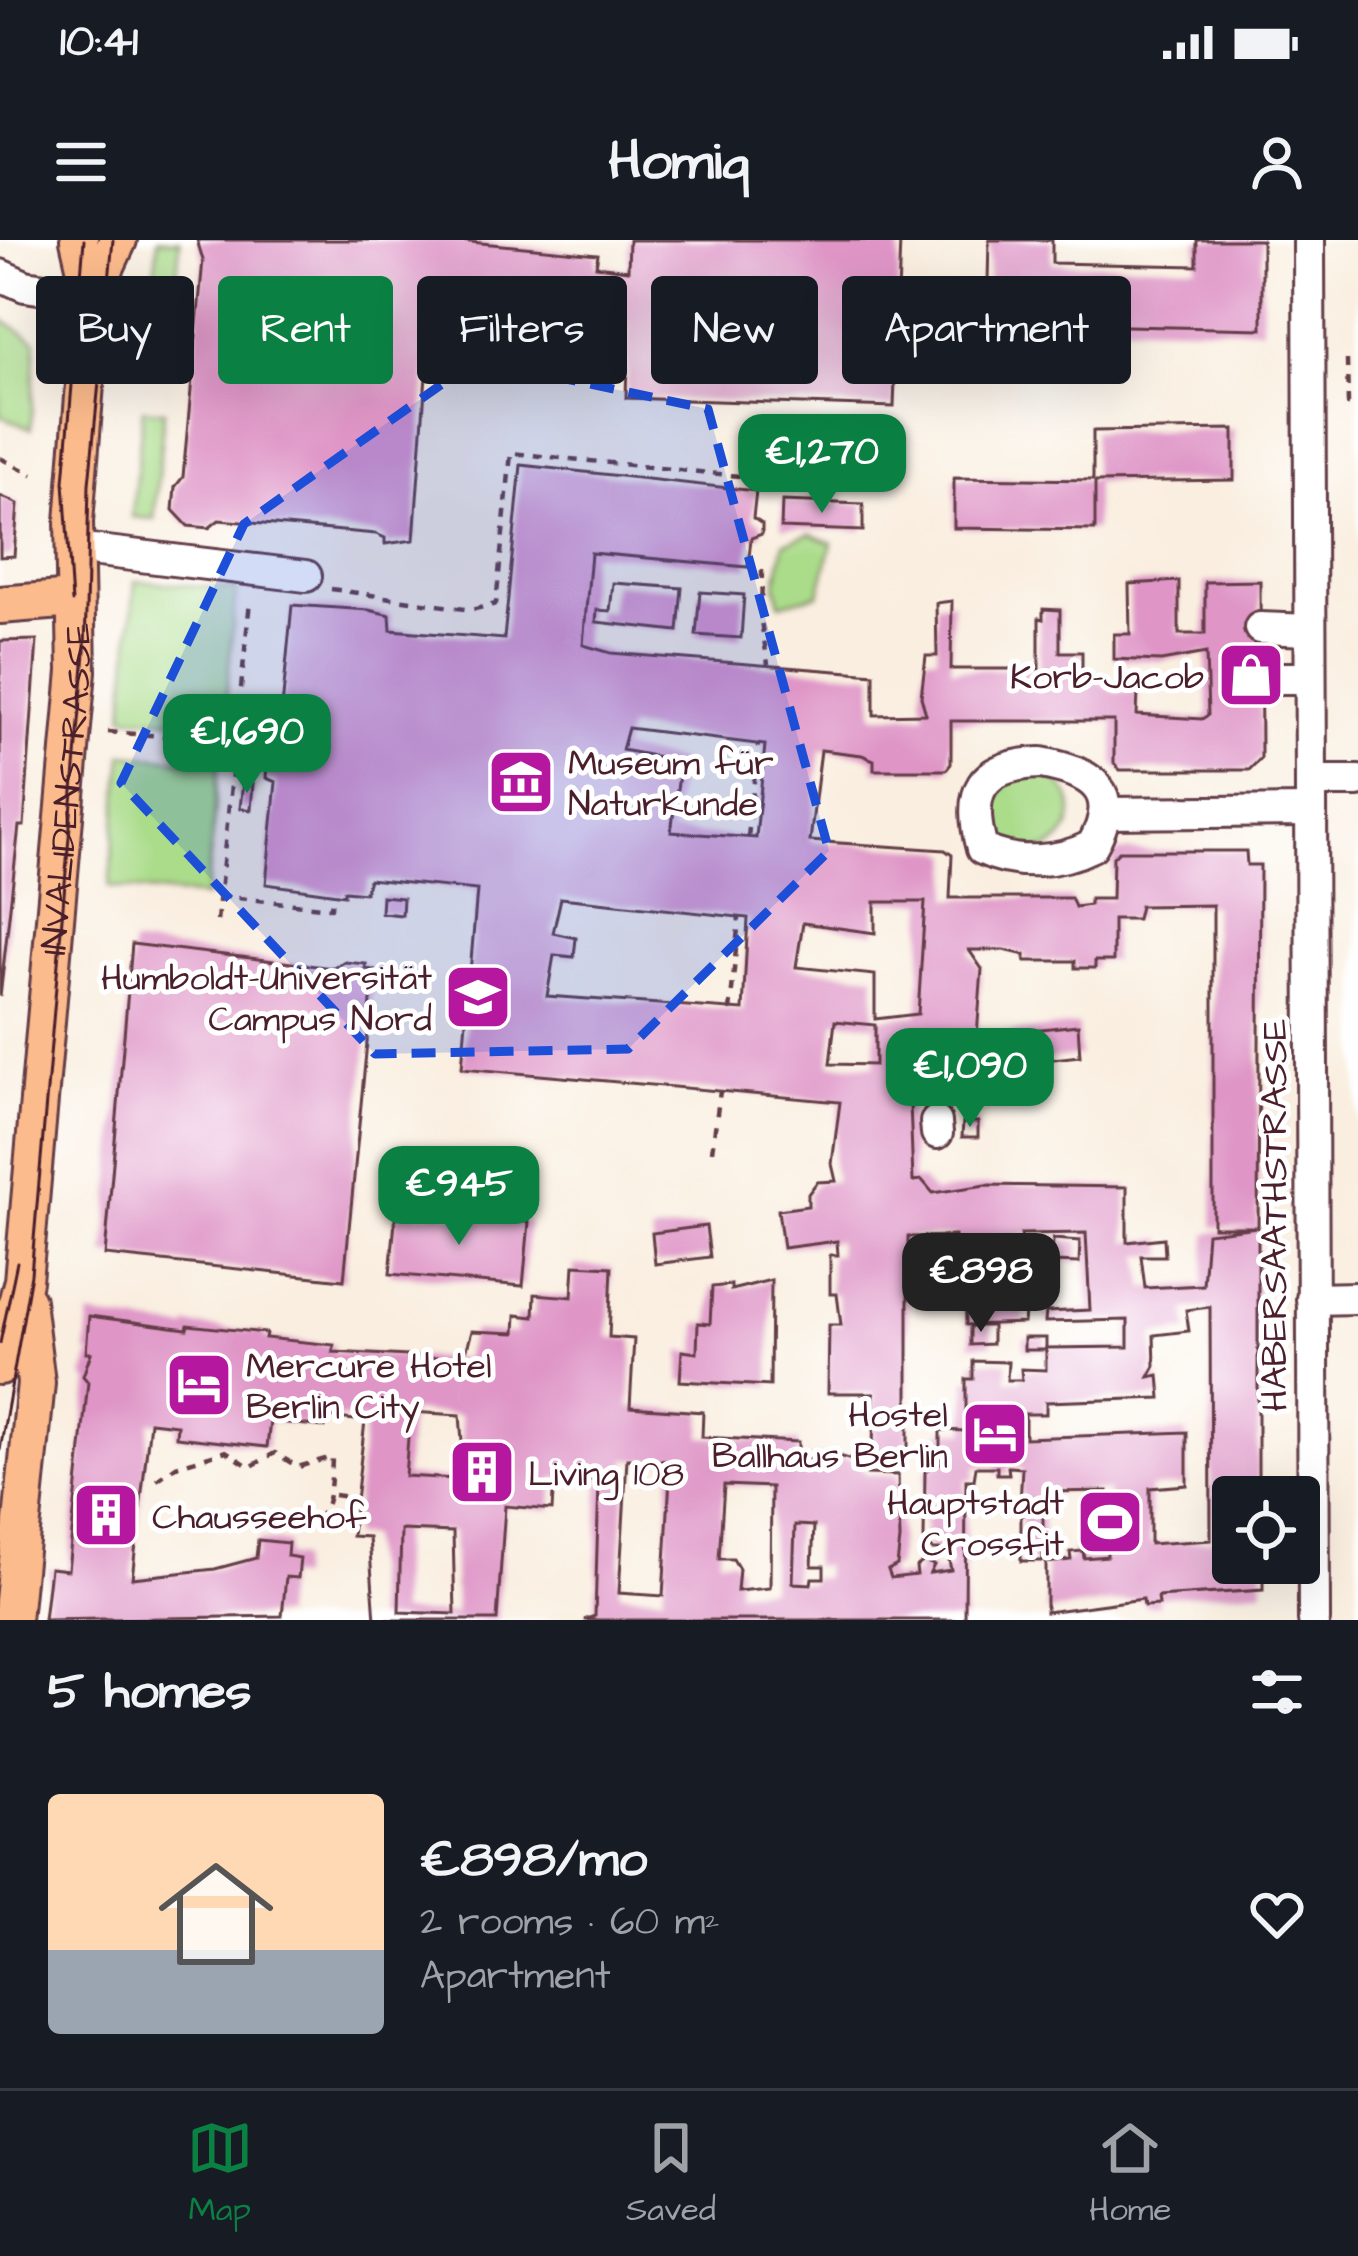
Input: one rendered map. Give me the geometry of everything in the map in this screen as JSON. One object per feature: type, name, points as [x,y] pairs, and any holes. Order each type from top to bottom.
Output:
[{"type":"main road","name":"INVALIDENSTRASSE","points":[[79,240],[87,276]]},
{"type":"main road","name":"INVALIDENSTRASSE","points":[[101,276],[118,240]]},
{"type":"main road","name":"INVALIDENSTRASSE","points":[[0,1366],[23,1281],[76,671],[74,548],[86,384]]},
{"type":"main road","points":[[0,605],[74,599]]},
{"type":"main road","name":"INVALIDENSTRASSE","points":[[12,1620],[36,1383],[23,1281]]},
{"type":"street","name":"HABERSAATHSTRASSE","points":[[1309,240],[1314,1620]]},
{"type":"street","points":[[0,275],[36,288]]},
{"type":"street","points":[[74,548],[306,576]]},
{"type":"street","points":[[1259,628],[1310,629]]},
{"type":"street","points":[[1259,679],[1310,678]]},
{"type":"street","points":[[1106,813],[1311,796],[1358,781]]},
{"type":"street","points":[[1312,1299],[1358,1298]]},
{"type":"path","points":[[1358,359],[1347,360],[1348,404],[1358,404]]},
{"type":"path","points":[[1347,371],[1358,370]]},
{"type":"path","points":[[306,576],[314,587],[443,602],[454,608],[496,604],[512,453],[749,477]]},
{"type":"path","points":[[0,458],[32,475]]},
{"type":"path","points":[[762,569],[761,621],[768,664]]},
{"type":"path","points":[[217,921],[253,572]]},
{"type":"path","points":[[108,732],[268,744]]},
{"type":"path","points":[[748,837],[758,744]]},
{"type":"path","points":[[220,896],[331,908],[332,894]]},
{"type":"path","points":[[730,1011],[739,918]]},
{"type":"path","points":[[712,1151],[720,1091]]},
{"type":"path","points":[[157,1480],[176,1466],[226,1446],[250,1467],[275,1453],[298,1467],[332,1457],[334,1495],[313,1524],[260,1525]]},
{"type":"path","points":[[334,1495],[356,1498]]},
{"type":"highlighted area","points":[[476,360],[708,409],[829,851],[628,1049],[375,1054],[121,783],[244,524]]},
{"type":"green space","points":[[158,240],[180,240],[177,276],[154,276]]},
{"type":"green space","points":[[0,318],[36,341],[31,429],[0,415]]},
{"type":"green space","points":[[143,409],[164,411],[154,519],[132,517]]},
{"type":"green space","points":[[810,534],[832,543],[819,594],[780,604],[776,585],[784,543]]},
{"type":"green space","points":[[135,581],[236,589],[224,725],[124,716]]},
{"type":"green space","points":[[123,754],[219,763],[206,897],[109,887]]},
{"type":"green space","points":[[1033,773],[1060,785],[1072,812],[1060,839],[1033,851],[1006,839],[994,812],[1006,785]]},
{"type":"building","points":[[197,240],[449,240],[598,254],[596,266],[628,270],[629,240],[900,240],[899,276],[842,276],[842,384],[895,384],[894,407],[626,398],[627,276],[417,276],[417,384],[425,384],[414,540],[385,544],[385,538],[376,534],[219,520],[209,528],[188,526],[173,510],[175,487],[183,477],[203,260]]},
{"type":"building","points":[[989,240],[1052,240],[1052,263],[1197,266],[1197,240],[1262,240],[1262,329],[1131,326],[1131,276],[988,276]]},
{"type":"building","points":[[1234,429],[1234,480],[1095,482],[1095,530],[954,528],[954,478],[1093,480],[1093,431]]},
{"type":"building","points":[[521,465],[756,491],[753,518],[762,524],[762,534],[751,538],[748,567],[591,553],[583,645],[611,653],[874,674],[874,715],[926,714],[921,697],[926,656],[937,656],[936,603],[952,601],[951,669],[1039,669],[1039,618],[1043,619],[1043,609],[1060,610],[1060,652],[1082,652],[1082,669],[1114,692],[1138,691],[1137,715],[1202,719],[1208,715],[1206,653],[1161,661],[1114,659],[1114,634],[1130,634],[1129,584],[1179,581],[1179,634],[1205,634],[1205,582],[1260,581],[1261,758],[1249,770],[1120,770],[1114,763],[1114,721],[951,721],[951,764],[946,770],[874,770],[874,760],[862,755],[821,750],[810,841],[945,850],[952,855],[950,898],[1071,898],[1075,907],[1090,905],[1090,899],[1112,899],[1113,857],[1119,851],[1246,851],[1247,865],[1260,865],[1258,1476],[1212,1476],[1212,1584],[1263,1584],[1263,1590],[1158,1597],[1159,1605],[1144,1606],[1143,1599],[1046,1612],[1046,1563],[1071,1560],[1070,1552],[1083,1551],[1084,1558],[1107,1556],[1108,1491],[1047,1492],[1047,1504],[1020,1504],[1022,1468],[1008,1467],[1009,1474],[997,1474],[997,1467],[976,1467],[974,1480],[966,1480],[965,1620],[584,1620],[595,1616],[599,1481],[554,1478],[552,1510],[505,1506],[497,1620],[375,1620],[369,1537],[352,1536],[365,1421],[326,1417],[325,1427],[270,1421],[267,1447],[176,1437],[177,1425],[150,1422],[132,1578],[215,1569],[256,1558],[258,1540],[288,1543],[287,1556],[300,1558],[298,1578],[286,1577],[282,1616],[44,1620],[50,1568],[68,1570],[88,1382],[83,1376],[91,1353],[86,1353],[89,1316],[266,1333],[265,1338],[334,1345],[333,1352],[464,1359],[472,1331],[515,1333],[516,1315],[534,1317],[535,1294],[572,1297],[574,1265],[612,1267],[609,1337],[634,1339],[630,1407],[703,1412],[702,1437],[798,1442],[798,1460],[835,1455],[855,1461],[867,1474],[898,1475],[900,1540],[897,1565],[888,1570],[891,1578],[917,1575],[916,1567],[924,1561],[934,1565],[930,1573],[951,1570],[947,1550],[933,1550],[924,1539],[925,1471],[940,1463],[940,1430],[966,1431],[966,1379],[973,1379],[973,1361],[1008,1362],[1007,1380],[1022,1380],[1021,1369],[1046,1370],[1046,1348],[1128,1347],[1128,1320],[1045,1322],[1046,1312],[1090,1310],[1086,1233],[1021,1234],[1028,1282],[1024,1323],[966,1325],[965,1269],[960,1269],[955,1236],[908,1237],[908,1455],[873,1455],[874,1393],[828,1393],[829,1325],[841,1325],[837,1294],[830,1294],[830,1255],[838,1255],[837,1241],[783,1248],[778,1210],[808,1206],[808,1194],[817,1182],[836,1181],[832,1164],[840,1102],[462,1068],[477,890],[369,879],[365,893],[344,891],[344,895],[266,884],[276,782],[266,778],[269,731],[274,732],[272,712],[282,708],[292,605],[390,615],[391,630],[504,639]],"holes":[[[628,728],[765,745],[756,838],[671,832],[681,761],[622,750]],[[561,898],[748,918],[743,1010],[547,996],[554,955],[574,957],[576,938],[553,933]],[[875,902],[925,902],[918,1014],[875,1019],[875,975],[796,967],[803,923],[875,933]],[[1213,905],[1213,1227],[1258,1227],[1207,1233],[1203,1285],[1145,1288],[1141,1256],[1165,1256],[1164,1238],[1127,1242],[1127,1187],[986,1185],[933,1193],[922,1180],[913,1181],[910,1103],[928,1091],[927,1076],[945,1074],[941,1041],[972,1037],[974,1068],[1080,1056],[1078,1025],[977,1036],[982,969],[969,950],[1004,950],[1025,955],[1025,961],[1075,961],[1075,968],[1095,968],[1095,961],[1113,961],[1113,919],[1137,919],[1140,906]],[[835,1021],[875,1025],[875,1065],[830,1064]],[[1210,1307],[1211,1540],[1150,1544],[1150,1488],[1187,1485],[1187,1432],[1025,1438],[1025,1414],[1046,1414],[1046,1402],[1161,1398],[1159,1375],[1149,1377],[1155,1366],[1154,1335],[1189,1331],[1186,1310]],[[410,1412],[460,1415],[464,1468],[457,1468],[456,1479],[405,1476]],[[627,1459],[671,1461],[663,1596],[619,1593]],[[724,1485],[771,1487],[770,1588],[737,1591],[739,1569],[733,1559],[719,1559]],[[795,1525],[814,1526],[812,1566],[824,1566],[824,1578],[812,1578],[811,1584],[793,1583]],[[401,1530],[453,1532],[455,1614],[399,1612]]]},
{"type":"building","points":[[0,496],[18,504],[14,556],[0,557]]},
{"type":"building","points":[[782,501],[863,504],[863,531],[781,528]]},
{"type":"building","points":[[613,583],[682,588],[678,631],[596,622],[597,610],[610,611]]},
{"type":"building","points":[[700,592],[744,595],[741,638],[696,635]]},
{"type":"building","points":[[37,640],[24,826],[19,826],[0,997],[0,641]]},
{"type":"building","points":[[243,782],[253,783],[251,810],[240,808]]},
{"type":"building","points":[[382,896],[403,898],[402,915],[381,913]]},
{"type":"building","points":[[132,944],[333,968],[345,962],[366,964],[365,969],[374,970],[344,1280],[105,1255]]},
{"type":"building","points":[[963,1122],[978,1122],[978,1137],[962,1137]]},
{"type":"building","points":[[431,1207],[449,1209],[449,1215],[529,1222],[523,1286],[390,1274],[396,1211],[430,1214]]},
{"type":"building","points":[[706,1226],[710,1257],[655,1264],[652,1233]]},
{"type":"building","points":[[1053,1239],[1080,1241],[1079,1263],[1052,1262]]},
{"type":"building","points":[[771,1280],[770,1386],[680,1381],[682,1351],[697,1353],[698,1323],[710,1324],[712,1287],[731,1285],[731,1290]]},
{"type":"building","points":[[970,1326],[992,1326],[992,1344],[970,1345]]},
{"type":"building","points":[[1024,1338],[1046,1338],[1046,1350],[1024,1350]]},
{"type":"building","points":[[1021,1514],[1043,1515],[1043,1561],[1021,1561]]},
{"type":"tram line","points":[[72,602],[64,482],[84,240]]},
{"type":"tram line","points":[[0,1450],[31,1274],[85,653],[89,484],[113,240]]},
{"type":"tram line","points":[[0,1343],[17,1262]]},
{"type":"place","name":"Korb-Jacob","points":[[1251,675]]},
{"type":"place","name":"Museum für Naturkunde","points":[[521,782]]},
{"type":"place","name":"Humboldt-Universität Campus Nord","points":[[478,997]]},
{"type":"place","name":"Mercure Hotel Berlin City","points":[[199,1385]]},
{"type":"place","name":"Hostel Ballhaus Berlin","points":[[995,1434]]},
{"type":"place","name":"Living 108","points":[[482,1472]]},
{"type":"place","name":"Chausseehof","points":[[106,1515]]},
{"type":"place","name":"Hauptstadt Crossfit","points":[[1110,1522]]}]
